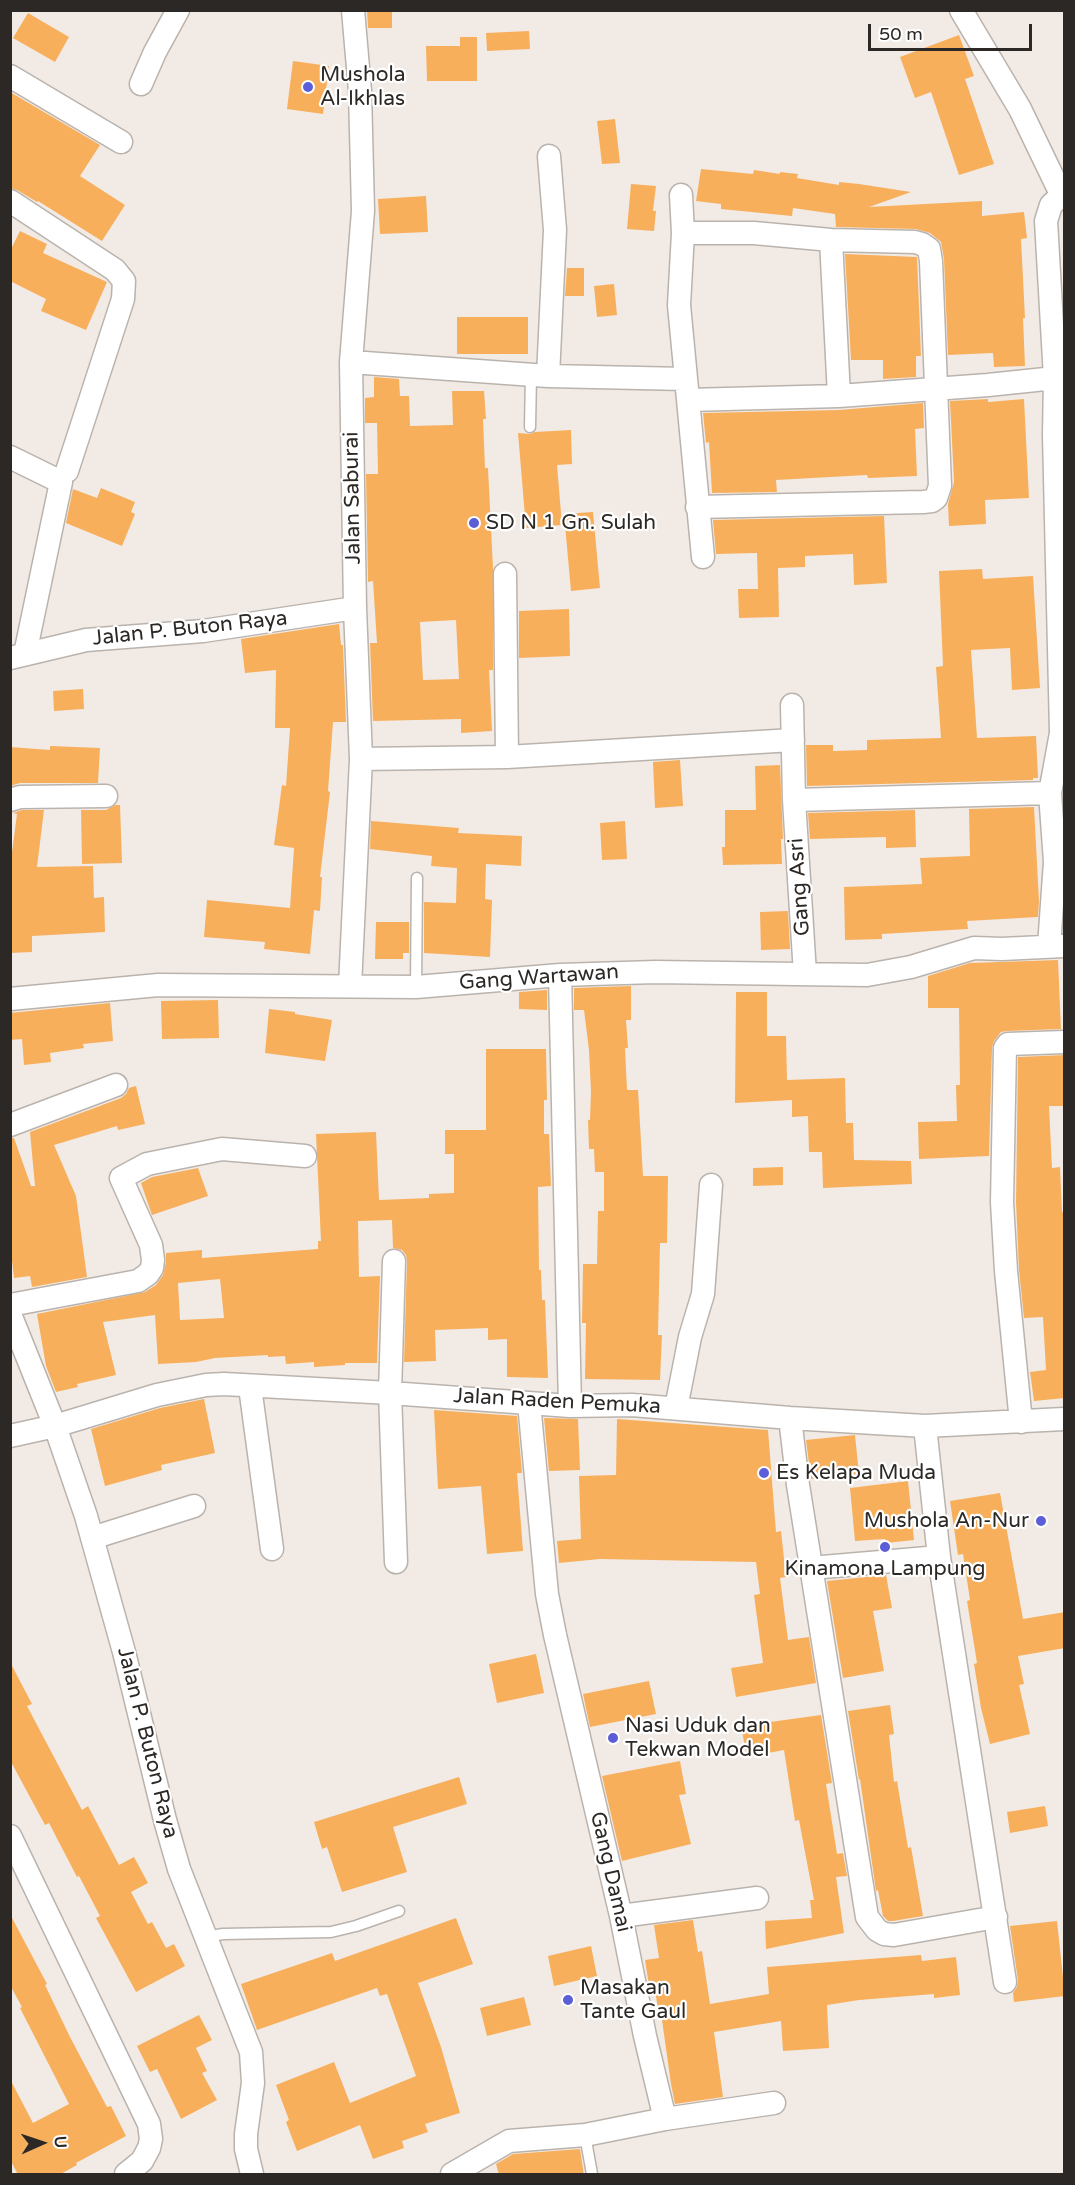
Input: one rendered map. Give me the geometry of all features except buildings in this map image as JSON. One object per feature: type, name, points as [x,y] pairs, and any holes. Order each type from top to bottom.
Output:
[{"type":"street","points":[[141,84],[178,10]]},
{"type":"street","name":"Jalan Saburai","points":[[350,986],[361,759],[355,608],[351,362],[363,211],[360,91],[353,10]]},
{"type":"street","points":[[960,10],[1020,109],[1063,193],[1051,206],[1046,221],[1059,435],[1063,733],[1050,793],[1059,842],[1055,862],[1057,946]]},
{"type":"street","points":[[10,76],[121,142]]},
{"type":"street","points":[[540,376],[555,230],[549,156]]},
{"type":"street","points":[[681,195],[683,233],[679,305],[703,557]]},
{"type":"street","points":[[10,201],[115,270],[124,281],[123,299],[67,471]]},
{"type":"street","points":[[683,233],[754,234],[915,243],[922,244],[929,249],[931,261],[940,486],[939,492],[932,501],[697,507]]},
{"type":"street","points":[[831,240],[839,396]]},
{"type":"street","points":[[351,362],[687,390],[839,396],[1055,378]]},
{"type":"street","points":[[10,457],[61,482],[18,656]]},
{"type":"street","points":[[506,574],[507,758]]},
{"type":"street","name":"Jalan P. Buton Raya","points":[[18,656],[86,640],[203,631],[355,608]]},
{"type":"street","name":"Gang Asri","points":[[792,705],[794,800],[805,974]]},
{"type":"street","points":[[361,759],[507,758],[793,740]]},
{"type":"street","points":[[794,800],[1050,793]]},
{"type":"street","points":[[10,800],[20,796],[106,796]]},
{"type":"street","name":"Gang Wartawan","points":[[10,999],[158,985],[416,987],[560,975],[655,972],[867,975],[911,967],[974,948],[1057,946]]},
{"type":"street","points":[[560,975],[570,1406]]},
{"type":"street","points":[[1021,1422],[1007,1282],[1002,1202],[1005,1048],[1008,1044],[1065,1042]]},
{"type":"street","points":[[10,1125],[116,1085]]},
{"type":"street","points":[[10,1305],[138,1281],[148,1274],[153,1260],[151,1245],[121,1178],[147,1164],[222,1149],[305,1156]]},
{"type":"street","points":[[676,1408],[690,1337],[704,1294],[711,1185]]},
{"type":"street","points":[[394,1261],[390,1393],[396,1562]]},
{"type":"street","name":"Jalan P. Buton Raya","points":[[10,1314],[55,1426],[92,1538],[124,1652],[179,1869],[251,2052],[254,2083],[246,2134],[246,2149],[252,2175]]},
{"type":"street","name":"Jalan Raden Pemuka","points":[[10,1436],[55,1426],[157,1395],[206,1384],[390,1393],[570,1406],[632,1405],[925,1426],[1065,1419]]},
{"type":"street","points":[[250,1387],[272,1549]]},
{"type":"street","name":"Gang Damai","points":[[529,1403],[546,1582],[555,1635],[621,1916],[645,2036],[665,2119]]},
{"type":"street","points":[[790,1418],[798,1485],[867,1917],[877,1930],[884,1934],[894,1935],[996,1917]]},
{"type":"street","points":[[925,1426],[939,1557],[1005,1982]]},
{"type":"street","points":[[92,1538],[194,1506]]},
{"type":"street","points":[[811,1568],[939,1557]]},
{"type":"street","points":[[10,1836],[149,2124],[151,2139],[149,2148],[142,2161],[126,2175]]},
{"type":"street","points":[[621,1916],[757,1898]]},
{"type":"street","points":[[452,2175],[480,2167],[509,2141],[585,2135],[665,2119],[774,2103]]},
{"type":"lane","points":[[530,427],[540,376]]},
{"type":"lane","points":[[416,987],[417,878]]},
{"type":"lane","points":[[205,1937],[223,1934],[331,1932],[399,1911]]},
{"type":"lane","points":[[585,2135],[592,2175]]},
{"type":"place","name":"Mushola Al-Ikhlas","points":[[308,87]]},
{"type":"place","name":"SD N 1 Gn. Sulah","points":[[474,523]]},
{"type":"place","name":"Es Kelapa Muda","points":[[764,1473]]},
{"type":"place","name":"Mushola An-Nur","points":[[1041,1521]]},
{"type":"place","name":"Kinamona Lampung","points":[[885,1547]]},
{"type":"place","name":"Nasi Uduk dan Tekwan Model","points":[[613,1738]]},
{"type":"place","name":"Masakan Tante Gaul","points":[[568,2000]]}]
